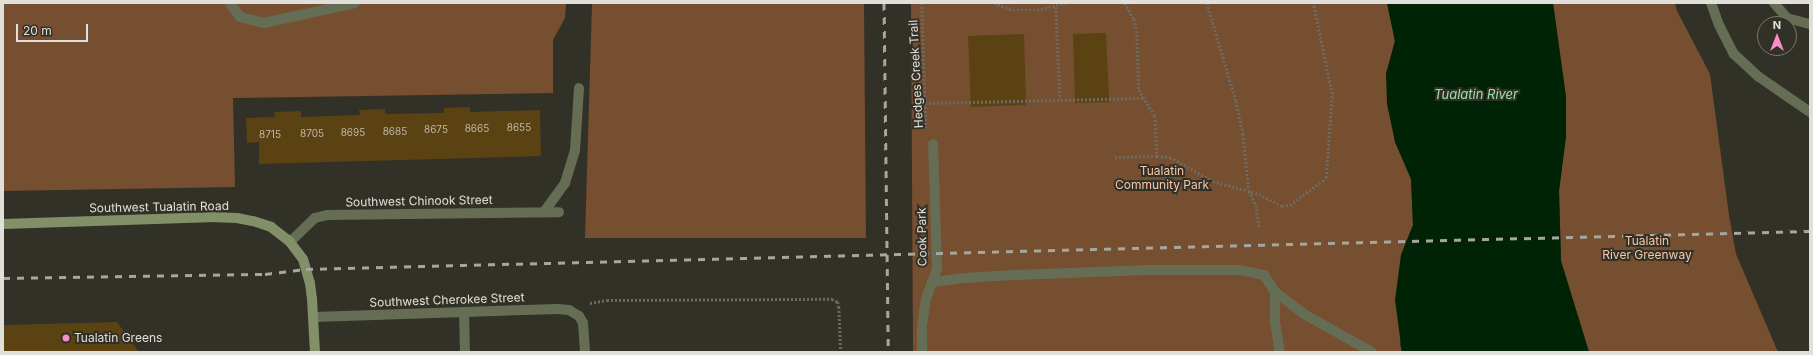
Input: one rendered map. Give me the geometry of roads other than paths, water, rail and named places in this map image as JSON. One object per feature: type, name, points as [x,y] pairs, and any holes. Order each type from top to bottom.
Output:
[{"type":"main road","name":"Southwest Tualatin Road","points":[[3,224],[209,217],[237,218],[254,221],[271,227],[290,242],[303,259],[310,284],[314,317],[315,352]]},
{"type":"street","points":[[230,3],[240,17],[264,23],[355,3]]},
{"type":"street","points":[[1711,3],[1734,54],[1759,77],[1810,112]]},
{"type":"street","points":[[1774,3],[1787,18],[1810,24]]},
{"type":"street","points":[[544,212],[565,182],[575,151],[579,88]]},
{"type":"street","name":"Cook Park","points":[[922,352],[922,326],[925,306],[937,269],[933,144]]},
{"type":"street","name":"Southwest Chinook Street","points":[[290,242],[315,218],[327,215],[559,212]]},
{"type":"street","points":[[932,282],[1013,275],[1147,270],[1240,270],[1264,275],[1275,292],[1304,314],[1372,352]]},
{"type":"street","points":[[1275,292],[1275,322],[1280,352]]},
{"type":"street","name":"Southwest Cherokee Street","points":[[314,317],[557,309],[569,310],[579,316],[583,323],[585,352]]},
{"type":"street","points":[[464,312],[465,352]]},
{"type":"water","name":"Tualatin River","points":[[1387,3],[1553,3],[1566,97],[1566,136],[1559,191],[1561,261],[1589,352],[1402,352],[1395,300],[1401,255],[1413,225],[1411,179],[1395,142],[1387,104],[1386,74],[1395,41]]},
{"type":"railway","points":[[884,3],[888,352]]},
{"type":"railway","points":[[3,278],[265,274],[306,269],[1810,231]]},
{"type":"place","name":"Tualatin Greens","points":[[66,338]]},
{"type":"park label","name":"Tualatin Community Park","points":[[1162,178]]},
{"type":"park label","name":"Tualatin River Greenway","points":[[1647,248]]}]
